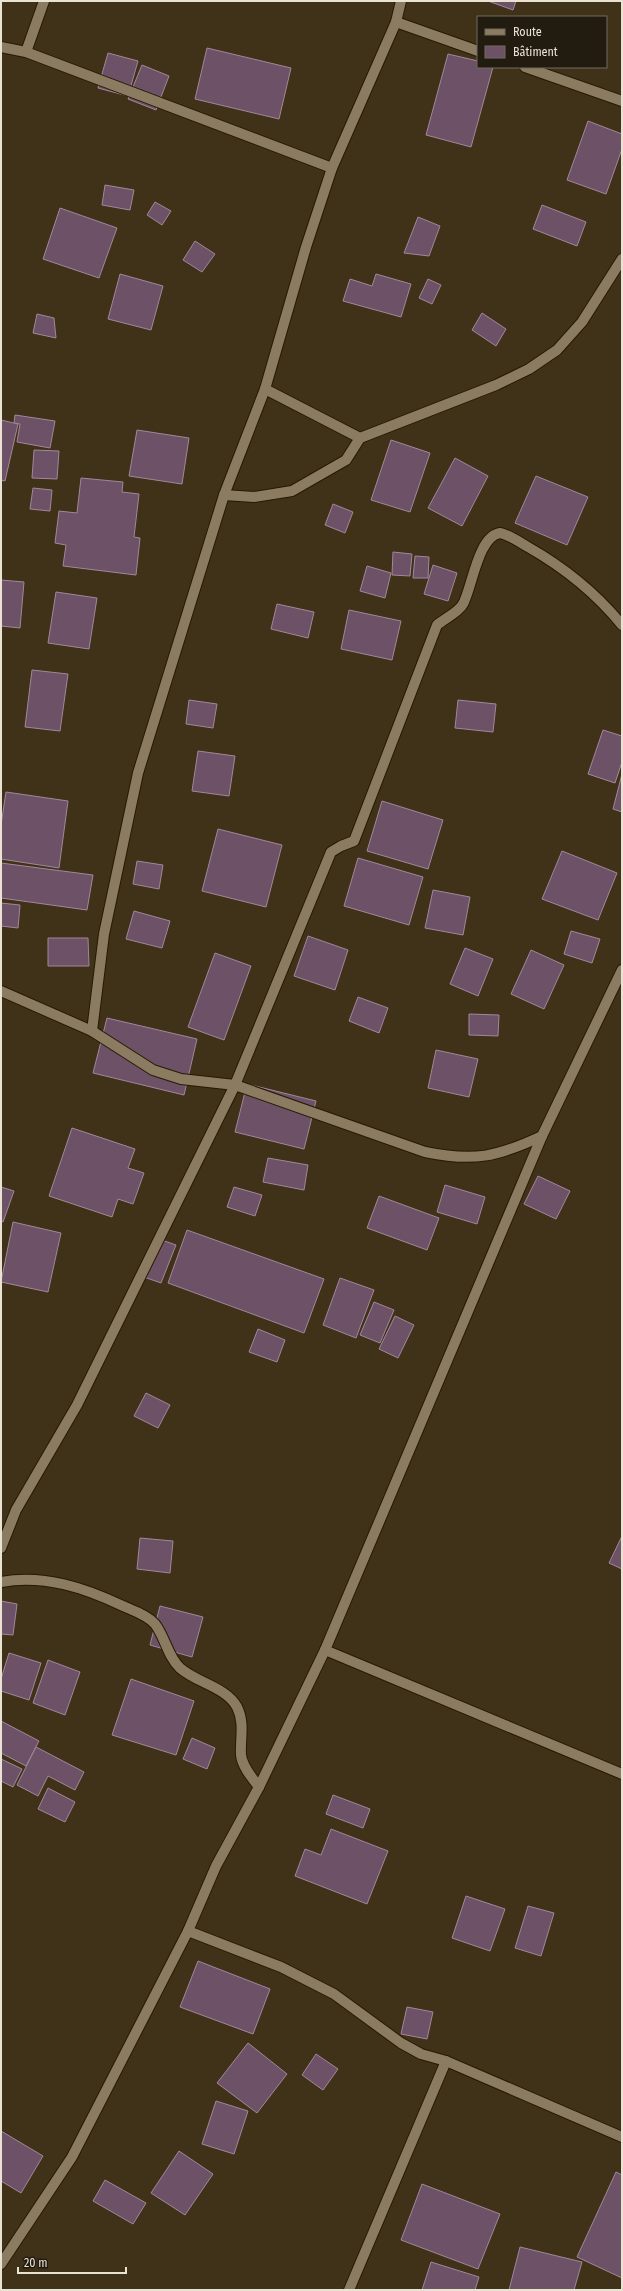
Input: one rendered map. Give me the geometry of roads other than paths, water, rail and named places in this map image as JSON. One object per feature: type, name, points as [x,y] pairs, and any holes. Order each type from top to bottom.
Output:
[{"type":"street","points":[[26,52],[44,1]]},
{"type":"street","points":[[92,1031],[104,934],[138,773],[224,495],[265,389],[306,247],[332,168],[396,22],[401,1]]},
{"type":"street","points":[[396,22],[477,51]]},
{"type":"street","points":[[1,47],[26,52],[332,168]]},
{"type":"street","points":[[528,68],[622,101]]},
{"type":"street","points":[[224,495],[254,497],[292,491],[346,460],[360,438],[496,385],[529,369],[557,350],[582,322],[622,259]]},
{"type":"street","points":[[265,389],[360,438]]},
{"type":"street","points":[[1,1548],[16,1510],[77,1405],[234,1085],[331,852],[354,841],[437,625],[463,605],[476,562],[488,543],[497,533],[500,533],[551,560],[576,578],[603,602],[622,625]]},
{"type":"street","points":[[1,2264],[72,2158],[188,1931],[216,1866],[258,1787],[325,1650],[542,1136],[622,970]]},
{"type":"street","points":[[1,991],[92,1031],[154,1070],[181,1079],[234,1085],[425,1152],[454,1158],[473,1158],[510,1151],[542,1136]]},
{"type":"street","points":[[1,1582],[21,1578],[71,1586],[98,1594],[148,1617],[155,1624],[180,1668],[208,1686],[224,1693],[233,1701],[238,1709],[242,1729],[241,1756],[250,1775],[258,1787]]},
{"type":"street","points":[[325,1650],[622,1774]]},
{"type":"street","points":[[188,1931],[281,1967],[334,1994],[401,2043],[421,2054],[446,2061],[622,2137]]},
{"type":"street","points":[[348,2290],[446,2061]]}]
